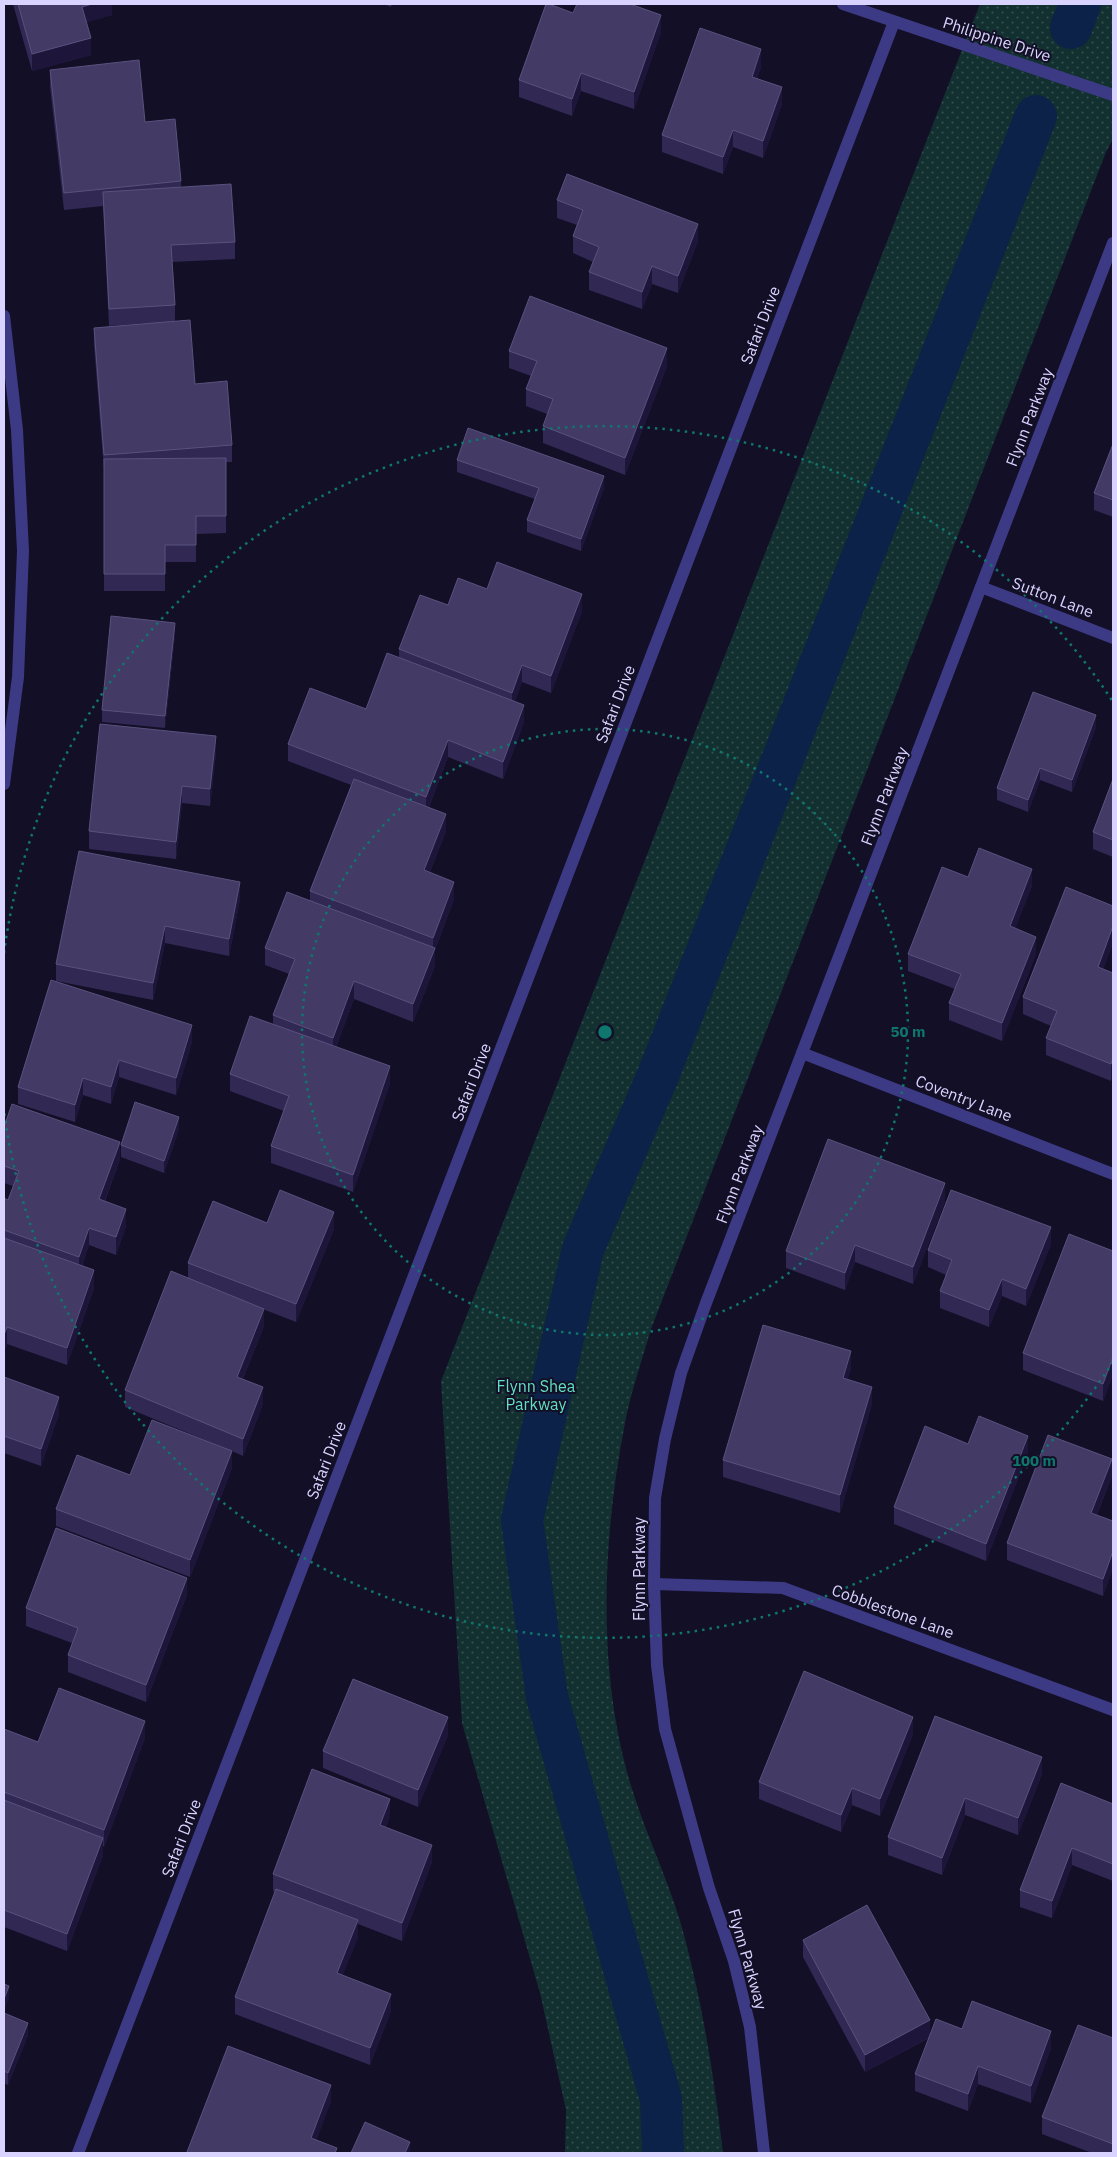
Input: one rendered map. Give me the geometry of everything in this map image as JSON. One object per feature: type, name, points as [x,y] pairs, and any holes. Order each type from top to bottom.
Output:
[{"type":"street","name":"Philippine Drive","points":[[843,4],[1113,95]]},
{"type":"street","name":"Safari Drive","points":[[78,2153],[894,22]]},
{"type":"street","name":"Flynn Parkway","points":[[764,2153],[750,2027],[734,1961],[709,1888],[665,1729],[657,1664],[654,1584],[655,1498],[665,1439],[680,1373],[1113,243]]},
{"type":"street","points":[[4,316],[16,430],[23,551],[18,677],[4,784]]},
{"type":"street","name":"Sutton Lane","points":[[981,587],[1113,638]]},
{"type":"street","name":"Coventry Lane","points":[[802,1053],[1113,1174]]},
{"type":"street","name":"Cobblestone Lane","points":[[654,1584],[783,1588],[1113,1710]]},
{"type":"green space","name":"Flynn Shea Parkway","points":[[980,4],[1113,4],[1113,139],[1106,152],[651,1329],[633,1388],[625,1423],[612,1510],[608,1554],[606,1598],[607,1643],[611,1687],[617,1730],[627,1772],[639,1811],[675,1905],[695,1981],[716,2095],[723,2153],[565,2153],[566,2110],[540,1993],[462,1723],[441,1381]]},
{"type":"building","points":[[18,4],[92,4],[82,7],[91,38],[32,54]]},
{"type":"building","points":[[546,4],[573,13],[577,4],[630,4],[661,15],[634,92],[581,73],[572,99],[519,80]]},
{"type":"building","points":[[700,28],[761,49],[752,77],[782,87],[763,141],[733,130],[723,157],[662,135]]},
{"type":"building","points":[[139,60],[145,122],[175,119],[181,181],[64,193],[50,70]]},
{"type":"building","points":[[567,174],[698,224],[678,276],[652,266],[642,292],[589,272],[599,247],[573,236],[583,210],[557,200]]},
{"type":"building","points":[[231,184],[235,242],[171,245],[175,305],[109,309],[103,192]]},
{"type":"building","points":[[530,296],[667,348],[625,458],[543,426],[553,399],[526,389],[537,361],[509,351]]},
{"type":"building","points":[[190,320],[195,384],[227,381],[232,445],[104,455],[94,328]]},
{"type":"building","points":[[468,428],[604,476],[581,539],[527,520],[539,488],[457,460]]},
{"type":"building","points":[[1113,444],[1113,500],[1094,493]]},
{"type":"building","points":[[226,458],[226,516],[196,516],[196,545],[165,545],[165,574],[104,574],[104,459]]},
{"type":"building","points":[[497,562],[582,594],[551,676],[522,665],[512,693],[399,649],[420,595],[448,605],[458,578],[487,589]]},
{"type":"building","points":[[111,616],[175,623],[165,716],[102,710]]},
{"type":"building","points":[[387,653],[524,705],[503,762],[448,740],[426,797],[288,744],[310,688],[366,709]]},
{"type":"building","points":[[1033,692],[1096,715],[1072,780],[1040,768],[1028,800],[997,788]]},
{"type":"building","points":[[100,724],[216,736],[210,789],[182,786],[176,842],[89,831]]},
{"type":"building","points":[[354,779],[446,814],[424,870],[454,882],[433,938],[310,891]]},
{"type":"building","points":[[1113,779],[1113,840],[1093,832]]},
{"type":"building","points":[[979,848],[1032,869],[1010,926],[1036,937],[1002,1023],[949,1003],[961,974],[908,954],[942,867],[968,877]]},
{"type":"building","points":[[79,851],[240,882],[229,939],[165,926],[153,983],[56,964]]},
{"type":"building","points":[[1066,887],[1113,906],[1113,926],[1098,967],[1113,973],[1113,1058],[1111,1064],[1046,1038],[1057,1011],[1023,997]]},
{"type":"building","points":[[287,892],[435,948],[413,1004],[354,981],[333,1038],[273,1015],[295,959],[265,948]]},
{"type":"building","points":[[51,980],[192,1025],[176,1078],[119,1060],[111,1087],[83,1078],[75,1105],[18,1087]]},
{"type":"building","points":[[250,1016],[390,1066],[353,1175],[271,1146],[289,1096],[230,1074]]},
{"type":"building","points":[[135,1102],[179,1117],[164,1161],[121,1145]]},
{"type":"building","points":[[12,1104],[120,1142],[99,1199],[126,1209],[116,1237],[89,1228],[79,1257],[4,1230],[4,1198],[8,1200],[19,1171],[4,1166],[4,1127]]},
{"type":"building","points":[[828,1139],[945,1183],[913,1267],[855,1245],[845,1273],[786,1251]]},
{"type":"building","points":[[280,1190],[334,1212],[296,1304],[188,1263],[213,1201],[267,1223]]},
{"type":"building","points":[[951,1190],[1051,1227],[1026,1289],[1002,1279],[989,1310],[940,1291],[952,1260],[928,1250]]},
{"type":"building","points":[[1069,1234],[1113,1251],[1113,1357],[1103,1384],[1023,1353]]},
{"type":"building","points":[[4,1238],[94,1270],[67,1348],[7,1327],[4,1335]]},
{"type":"building","points":[[171,1271],[264,1309],[237,1377],[263,1387],[243,1439],[125,1390]]},
{"type":"building","points":[[763,1325],[851,1351],[843,1378],[872,1387],[840,1495],[723,1460]]},
{"type":"building","points":[[4,1377],[59,1397],[41,1449],[4,1436]]},
{"type":"building","points":[[979,1416],[1028,1436],[986,1544],[894,1507],[925,1426],[968,1444]]},
{"type":"building","points":[[152,1420],[232,1451],[190,1560],[56,1509],[77,1455],[130,1475]]},
{"type":"building","points":[[1048,1435],[1112,1459],[1091,1513],[1113,1521],[1113,1551],[1103,1579],[1007,1543]]},
{"type":"building","points":[[56,1528],[187,1578],[146,1685],[68,1655],[78,1628],[26,1608]]},
{"type":"building","points":[[804,1671],[913,1717],[880,1799],[852,1788],[841,1815],[759,1782]]},
{"type":"building","points":[[353,1679],[448,1717],[418,1790],[323,1751]]},
{"type":"building","points":[[59,1688],[145,1721],[104,1830],[4,1792],[4,1729],[38,1742]]},
{"type":"building","points":[[935,1716],[1042,1757],[1018,1818],[965,1798],[942,1858],[888,1837]]},
{"type":"building","points":[[312,1769],[390,1799],[380,1825],[432,1845],[402,1923],[273,1874]]},
{"type":"building","points":[[1061,1783],[1113,1804],[1113,1864],[1072,1848],[1052,1901],[1020,1890]]},
{"type":"building","points":[[4,1800],[103,1838],[67,1934],[4,1910]]},
{"type":"building","points":[[276,1889],[358,1920],[337,1973],[391,1994],[370,2048],[235,1997]]},
{"type":"building","points":[[867,1905],[930,2020],[865,2055],[803,1940]]},
{"type":"building","points":[[4,1984],[9,1986],[4,1999]]},
{"type":"building","points":[[972,2001],[1051,2031],[1031,2086],[978,2066],[968,2094],[915,2074],[936,2019],[962,2029]]},
{"type":"building","points":[[4,2013],[28,2023],[8,2073],[4,2071]]},
{"type":"building","points":[[1078,2025],[1113,2038],[1113,2144],[1042,2117]]},
{"type":"building","points":[[228,2046],[331,2085],[311,2138],[337,2148],[335,2153],[187,2152]]},
{"type":"building","points":[[365,2122],[410,2142],[405,2153],[351,2153]]},
{"type":"waterway","points":[[1071,28],[1080,4]]},
{"type":"waterway","points":[[663,2153],[661,2099],[547,1697],[522,1520],[583,1249],[657,1078],[1036,116]]}]
